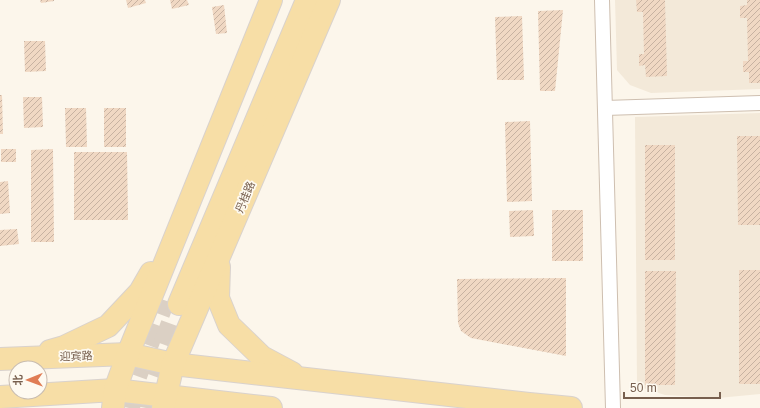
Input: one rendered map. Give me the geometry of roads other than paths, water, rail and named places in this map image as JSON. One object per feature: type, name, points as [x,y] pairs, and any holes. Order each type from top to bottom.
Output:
[{"type":"main road","points":[[114,399],[128,354],[271,0]]},
{"type":"main road","points":[[287,0],[172,302],[307,0]]},
{"type":"main road","name":"丹桂路","points":[[164,402],[173,364],[329,0]]},
{"type":"main road","points":[[23,358],[64,347],[108,326],[140,292],[177,233]]},
{"type":"main road","points":[[219,257],[218,298],[229,325],[262,357],[304,379]]},
{"type":"main road","name":"迎宾路","points":[[0,359],[128,354],[173,364],[571,408]]},
{"type":"main road","points":[[0,397],[114,399],[271,408]]},
{"type":"main road","points":[[0,402],[28,408]]},
{"type":"street","points":[[602,0],[613,408]]},
{"type":"street","points":[[605,108],[760,103]]},
{"type":"tunnel","points":[[129,408],[135,379],[164,300]]},
{"type":"tunnel","points":[[146,408],[151,381],[179,304]]}]
